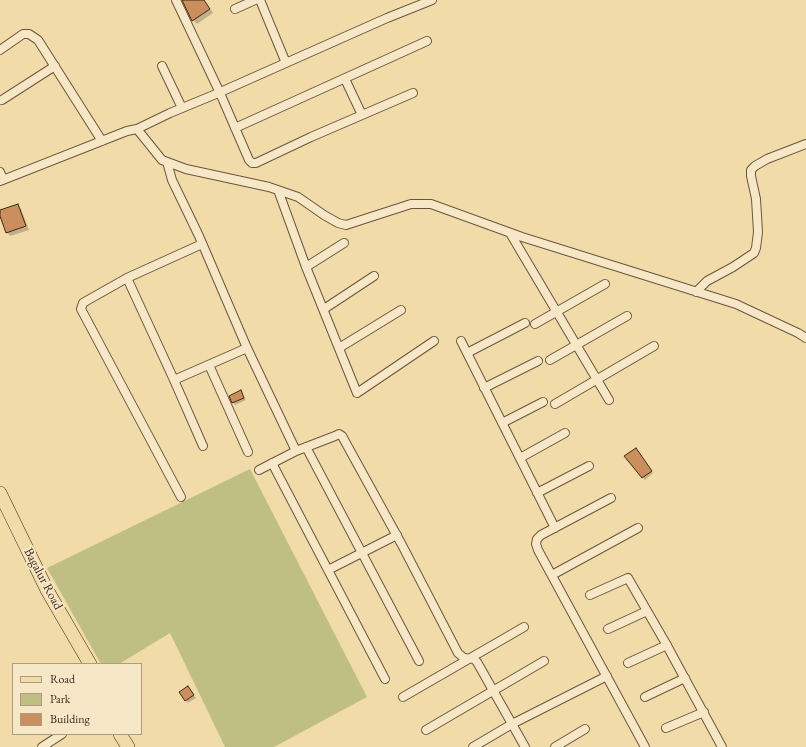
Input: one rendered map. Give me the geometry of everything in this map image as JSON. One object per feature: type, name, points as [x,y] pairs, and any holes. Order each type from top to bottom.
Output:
[{"type":"main road","name":"Bagalur Road","points":[[0,493],[47,590],[89,663]]},
{"type":"main road","name":"Bagalur Road","points":[[0,514],[41,596],[79,663]]},
{"type":"main road","points":[[121,735],[128,747]]},
{"type":"main road","points":[[130,735],[137,747]]},
{"type":"street","points":[[176,0],[220,92],[249,160],[252,163],[256,163],[413,93]]},
{"type":"street","points":[[235,9],[255,0]]},
{"type":"street","points":[[260,0],[286,63]]},
{"type":"street","points":[[1,177],[127,131],[137,129],[387,18],[432,0]]},
{"type":"street","points":[[0,50],[23,34],[29,34],[38,40],[102,141]]},
{"type":"street","points":[[235,128],[427,41]]},
{"type":"street","points":[[2,100],[55,66]]},
{"type":"street","points":[[162,66],[182,108]]},
{"type":"street","points":[[345,79],[362,115]]},
{"type":"street","points":[[137,129],[162,160],[186,170],[269,187],[298,197],[338,223],[346,225],[411,204],[431,204],[510,233],[736,304],[806,338]]},
{"type":"street","points":[[696,292],[706,281],[733,267],[754,253],[758,232],[756,199],[751,170],[767,159],[806,144]]},
{"type":"street","points":[[167,162],[170,175],[247,348],[296,451]]},
{"type":"street","points":[[278,190],[306,267],[357,393],[434,341]]},
{"type":"street","points":[[510,233],[609,400]]},
{"type":"street","points":[[306,267],[344,243]]},
{"type":"street","points":[[181,497],[82,309],[83,303],[127,278],[202,244]]},
{"type":"street","points":[[324,309],[374,276]]},
{"type":"street","points":[[127,278],[174,380],[202,446]]},
{"type":"street","points":[[535,324],[605,284]]},
{"type":"street","points":[[339,348],[401,310]]},
{"type":"street","points":[[550,360],[627,316]]},
{"type":"street","points":[[467,353],[525,323]]},
{"type":"street","points":[[461,341],[555,528]]},
{"type":"street","points":[[555,404],[654,346]]},
{"type":"street","points":[[174,380],[247,348]]},
{"type":"street","points":[[484,388],[538,361]]},
{"type":"street","points":[[209,365],[248,452]]},
{"type":"street","points":[[502,423],[543,402]]},
{"type":"street","points":[[259,470],[296,451],[339,434],[342,436],[397,535],[458,653],[464,658],[471,658],[477,662],[525,747]]},
{"type":"street","points":[[520,458],[565,434]]},
{"type":"street","points":[[306,447],[419,661]]},
{"type":"street","points":[[272,463],[385,679]]},
{"type":"street","points":[[537,493],[588,466]]},
{"type":"street","points":[[611,498],[541,535],[537,539],[536,544],[645,747]]},
{"type":"street","points":[[552,575],[638,528]]},
{"type":"street","points":[[328,570],[397,535]]},
{"type":"street","points":[[590,595],[628,578],[704,712],[720,746]]},
{"type":"street","points":[[608,629],[647,611]]},
{"type":"street","points":[[403,697],[524,627]]},
{"type":"street","points":[[628,663],[667,645]]},
{"type":"street","points":[[426,730],[544,661]]},
{"type":"street","points":[[474,747],[512,724],[607,676]]},
{"type":"street","points":[[645,697],[685,678]]},
{"type":"street","points":[[666,728],[704,712]]},
{"type":"street","points":[[555,747],[585,729]]},
{"type":"street","points":[[42,747],[60,735]]},
{"type":"green space","points":[[250,469],[367,697],[274,747],[225,747],[170,633],[121,663],[100,663],[47,568]]},
{"type":"building","points":[[182,0],[204,0],[210,9],[192,21]]},
{"type":"building","points":[[18,204],[26,226],[6,233],[0,216],[0,210]]},
{"type":"building","points":[[241,390],[244,398],[232,403],[229,396]]},
{"type":"building","points":[[636,448],[652,471],[642,478],[624,456]]},
{"type":"building","points":[[188,686],[194,695],[185,701],[179,692]]}]
